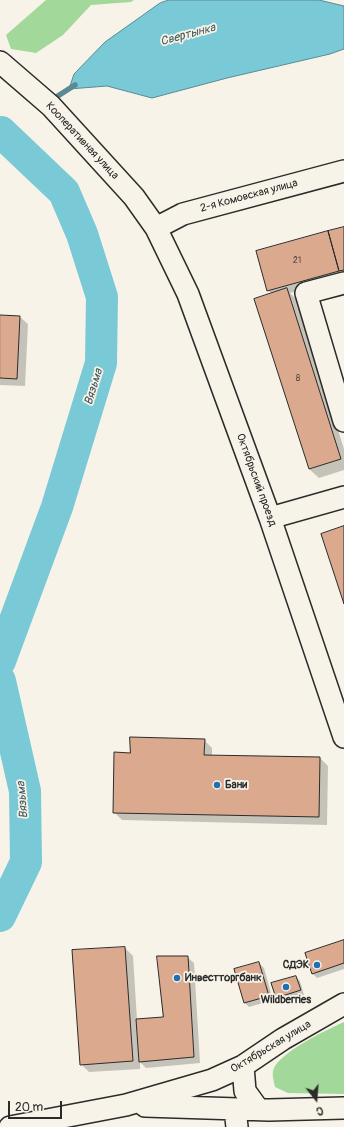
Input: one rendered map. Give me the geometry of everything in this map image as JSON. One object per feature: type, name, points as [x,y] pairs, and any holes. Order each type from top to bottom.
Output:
[{"type":"street","name":"Кооперативная улица","points":[[0,62],[51,106],[134,197],[156,228]]},
{"type":"street","name":"2-я Комовская улица","points":[[156,228],[182,214],[344,171]]},
{"type":"street","name":"Октябрьский проезд","points":[[156,228],[188,294],[270,518],[344,737]]},
{"type":"street","points":[[344,283],[306,293],[344,421]]},
{"type":"street","points":[[270,518],[344,497]]},
{"type":"street","name":"Октябрьская улица","points":[[11,1127],[126,1105],[212,1080],[243,1066],[283,1039],[344,1004]]},
{"type":"street","points":[[243,1066],[245,1091],[258,1109]]},
{"type":"street","name":"Октябрьская улица","points":[[126,1105],[236,1118],[258,1109],[344,1108]]},
{"type":"green space","points":[[46,0],[134,0],[131,2],[91,5],[63,35],[36,53],[11,49],[6,35]]},
{"type":"green space","points":[[344,1022],[344,1094],[288,1093],[275,1087],[273,1071],[276,1064],[283,1057],[304,1043]]},
{"type":"water","points":[[169,0],[319,0],[344,6],[344,49],[330,54],[227,78],[152,98],[107,86],[69,89],[74,74],[105,42],[160,3]]},
{"type":"building","points":[[344,227],[344,270],[339,271],[328,231]]},
{"type":"building","points":[[328,231],[339,271],[267,291],[256,251]]},
{"type":"building","points":[[287,288],[341,459],[309,469],[254,299]]},
{"type":"building","points":[[0,315],[20,316],[17,379],[0,378]]},
{"type":"building","points":[[344,526],[344,604],[321,534]]},
{"type":"building","name":"Бани","points":[[130,737],[205,739],[204,755],[320,757],[319,817],[113,813],[114,752],[130,753]]},
{"type":"building","points":[[344,940],[344,963],[312,974],[305,953]]},
{"type":"building","points":[[125,947],[133,1061],[80,1065],[72,950]]},
{"type":"building","points":[[157,956],[188,956],[194,1057],[139,1062],[136,1019],[163,1017]]},
{"type":"building","points":[[259,962],[269,996],[244,1003],[234,969]]},
{"type":"building","name":"Wildberries","points":[[296,976],[301,990],[276,998],[271,983]]},
{"type":"waterway","name":"Свертынка","points":[[50,101],[75,85]]},
{"type":"waterway","name":"Вязьма","points":[[0,132],[64,192],[82,234],[102,297],[101,363],[57,507],[0,661]]},
{"type":"waterway","name":"Вязьма","points":[[0,681],[25,791],[26,862],[0,916]]},
{"type":"place","name":"Бани","points":[[217,785]]},
{"type":"place","name":"СДЭК","points":[[317,965]]},
{"type":"place","name":"Инвестторгбанк","points":[[177,978]]},
{"type":"place","name":"Wildberries","points":[[286,987]]}]
